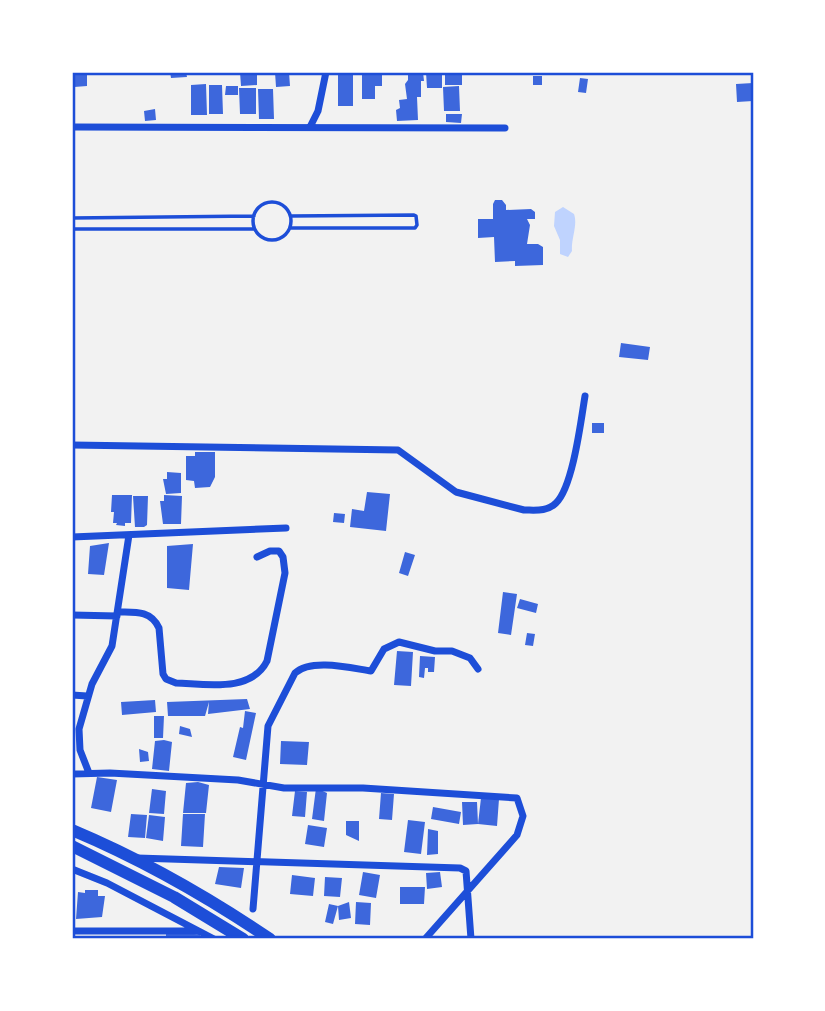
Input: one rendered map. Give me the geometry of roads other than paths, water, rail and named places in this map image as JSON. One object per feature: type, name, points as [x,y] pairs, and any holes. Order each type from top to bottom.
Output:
[{"type":"highway","points":[[72,831],[132,858],[270,939]]},
{"type":"highway","points":[[72,846],[174,897],[243,939]]},
{"type":"street","points":[[310,127],[318,111],[326,72]]},
{"type":"street","points":[[72,127],[505,128]]},
{"type":"street","points":[[72,445],[398,450],[456,492],[501,504],[536,510],[547,509],[555,504],[566,486],[585,396]]},
{"type":"street","points":[[72,537],[286,528]]},
{"type":"street","points":[[89,774],[78,740],[79,729],[87,696],[110,653],[129,535]]},
{"type":"street","points":[[72,615],[145,613],[157,622],[163,674],[176,684],[216,684],[246,680],[259,673],[267,661],[285,573],[283,557],[279,551],[270,551],[257,557]]},
{"type":"street","points":[[253,909],[268,726],[289,682],[299,670],[332,665],[371,671],[384,649],[399,642],[435,651],[452,651],[470,658],[478,669]]},
{"type":"street","points":[[72,695],[87,696]]},
{"type":"street","points":[[72,774],[238,780],[264,785],[385,789],[517,798],[523,816],[517,835],[425,939]]},
{"type":"street","points":[[132,858],[460,868],[466,871],[471,939]]},
{"type":"street","points":[[72,869],[107,883],[214,939]]},
{"type":"street","points":[[72,931],[197,931]]},
{"type":"lane","points":[[274,202],[283,205],[291,216],[290,228],[284,236],[275,241],[261,237],[254,229],[254,216],[260,207],[274,202]]},
{"type":"lane","points":[[290,228],[415,228],[417,225],[414,215],[291,216]]},
{"type":"lane","points":[[72,218],[254,216]]},
{"type":"lane","points":[[72,229],[254,229]]},
{"type":"water","points":[[563,207],[574,214],[575,218],[572,251],[568,257],[560,254],[560,240],[554,226],[555,212]]}]
